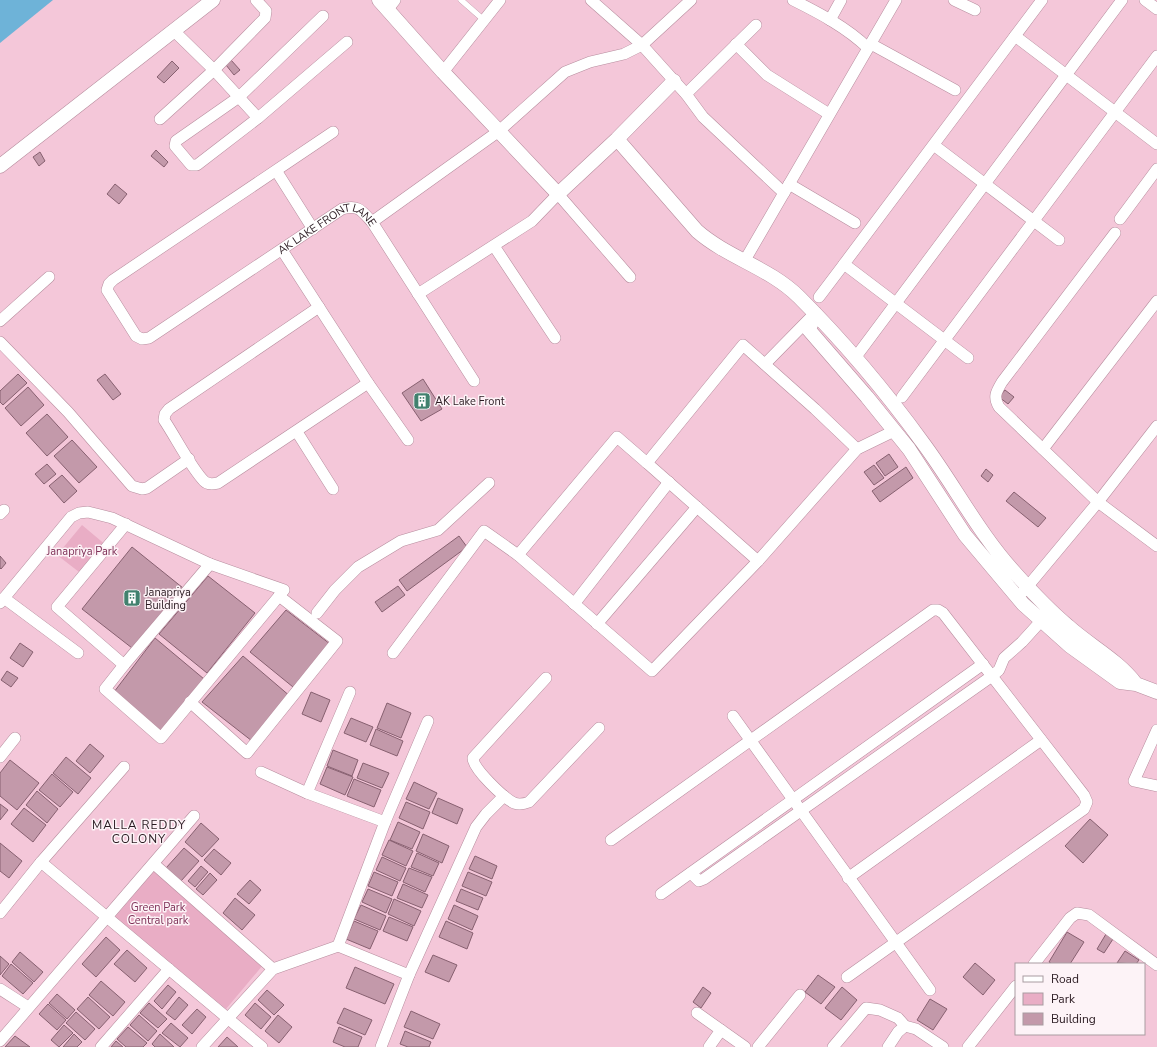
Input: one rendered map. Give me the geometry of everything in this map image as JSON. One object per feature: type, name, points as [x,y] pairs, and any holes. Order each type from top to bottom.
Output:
[{"type":"street","points":[[0,166],[213,0]]},
{"type":"street","points":[[160,119],[214,70],[265,18],[266,11],[256,0]]},
{"type":"street","points":[[443,72],[500,0]]},
{"type":"street","name":"AK LAKE FRONT LANE","points":[[408,440],[368,384],[282,250],[342,209],[351,206],[360,209],[372,222],[499,131],[565,72],[590,62],[624,54],[642,45],[691,0]]},
{"type":"street","points":[[793,0],[830,20],[869,46],[955,90]]},
{"type":"street","points":[[830,20],[841,0]]},
{"type":"street","points":[[745,260],[896,0]]},
{"type":"street","points":[[954,0],[975,10]]},
{"type":"street","points":[[818,297],[935,146],[1042,0]]},
{"type":"street","points":[[855,358],[1065,74],[1122,0]]},
{"type":"street","points":[[1145,0],[1157,9]]},
{"type":"street","points":[[596,2],[642,45],[686,94],[703,117],[786,189],[855,223]]},
{"type":"street","points":[[387,3],[443,72],[558,194],[630,277]]},
{"type":"street","points":[[323,16],[239,97],[175,143],[175,146],[191,165],[197,165],[258,118],[347,42]]},
{"type":"street","points":[[686,94],[756,25]]},
{"type":"street","points":[[174,30],[214,70],[258,118]]},
{"type":"street","points":[[1016,36],[1157,144]]},
{"type":"street","points":[[736,44],[767,75],[829,114]]},
{"type":"street","points":[[902,397],[1157,56]]},
{"type":"street","points":[[418,294],[532,221],[558,194],[618,139],[674,81]]},
{"type":"street","points":[[282,250],[149,338],[142,339],[136,336],[107,290],[109,284],[114,280],[277,172],[333,132]]},
{"type":"street","points":[[618,139],[697,231],[714,245],[745,260],[787,287],[815,313],[855,358],[923,443],[981,532],[1028,587],[1068,626],[1126,670],[1136,684]]},
{"type":"street","points":[[935,146],[1059,240]]},
{"type":"street","points":[[1120,219],[1157,169]]},
{"type":"street","points":[[277,172],[314,229]]},
{"type":"street","points":[[372,222],[474,381]]},
{"type":"street","points":[[1115,233],[996,393],[995,400],[999,407],[1098,502],[1157,546]]},
{"type":"street","points":[[494,246],[555,338]]},
{"type":"street","points":[[844,264],[968,358]]},
{"type":"street","points":[[0,321],[49,277]]},
{"type":"street","points":[[1043,449],[1157,301]]},
{"type":"street","points":[[319,307],[169,409],[165,414],[164,420],[204,482],[211,485],[218,483],[368,384]]},
{"type":"street","points":[[764,364],[815,313]]},
{"type":"street","points":[[815,313],[809,330],[894,431],[919,464],[965,535],[1018,598],[1041,621],[1070,646],[1102,670],[1120,682],[1136,684],[1157,692]]},
{"type":"street","points":[[0,342],[68,412],[132,486],[142,489],[147,488],[189,459]]},
{"type":"street","points":[[647,463],[743,345],[857,449]]},
{"type":"street","points":[[393,653],[484,531],[518,555],[652,671],[758,562],[857,449],[907,423]]},
{"type":"street","points":[[297,432],[333,489]]},
{"type":"street","points":[[1018,598],[1155,432]]},
{"type":"street","points":[[518,555],[617,437],[758,562]]},
{"type":"street","points":[[574,604],[669,482]]},
{"type":"street","points":[[317,613],[335,590],[358,567],[401,541],[438,530],[489,484]]},
{"type":"street","points":[[597,624],[697,507]]},
{"type":"street","points":[[78,653],[2,601],[71,517],[79,513],[88,512],[126,524],[210,564],[284,590],[161,738],[105,689],[210,564]]},
{"type":"street","points":[[124,665],[57,607],[126,524]]},
{"type":"street","points":[[190,702],[248,753],[337,641],[278,596]]},
{"type":"street","points":[[611,840],[933,610],[938,610],[943,613],[1084,795],[1086,802],[1084,809],[847,977]]},
{"type":"street","points":[[691,873],[699,881],[704,879],[992,676],[999,670],[1004,658],[1022,642],[1041,621]]},
{"type":"street","points":[[661,894],[983,664],[1004,658]]},
{"type":"street","points":[[546,678],[473,758],[475,766],[504,796],[515,803],[522,805],[529,802],[599,728]]},
{"type":"street","points":[[307,793],[350,692]]},
{"type":"street","points":[[733,716],[930,990]]},
{"type":"street","points":[[338,946],[385,822],[428,722]]},
{"type":"street","points":[[1157,730],[1134,781],[1157,786]]},
{"type":"street","points":[[0,757],[15,738]]},
{"type":"street","points":[[848,878],[1041,740]]},
{"type":"street","points":[[0,913],[41,862],[124,767]]},
{"type":"street","points":[[261,772],[307,793],[385,822]]},
{"type":"street","points":[[381,1047],[409,975],[476,827],[486,814],[504,796]]},
{"type":"street","points":[[0,1041],[28,1007],[109,917],[194,816]]},
{"type":"street","points":[[41,862],[109,917],[262,1047]]},
{"type":"street","points":[[154,864],[278,966]]},
{"type":"street","points":[[1036,963],[1070,918],[1077,913],[1089,915],[1145,960],[1157,965]]},
{"type":"street","points":[[202,1047],[227,1018],[278,966],[338,946],[409,975]]},
{"type":"street","points":[[100,1047],[170,969]]},
{"type":"street","points":[[968,1047],[1015,987]]},
{"type":"street","points":[[0,989],[28,1007]]},
{"type":"street","points":[[758,1047],[800,995]]},
{"type":"street","points":[[833,1047],[866,1008],[880,1010],[898,1018],[905,1026],[916,1029],[943,1047]]},
{"type":"street","points":[[698,1013],[745,1047]]},
{"type":"street","points":[[888,1047],[898,1032],[905,1026]]},
{"type":"street","points":[[709,1047],[721,1030]]},
{"type":"lane","points":[[461,0],[484,21]]},
{"type":"green space","name":"Janapriya Park","points":[[82,525],[107,546],[83,575],[57,555]]},
{"type":"green space","name":"Green Park Central park","points":[[155,870],[263,965],[226,1009],[115,917]]},
{"type":"water","points":[[0,0],[53,0],[0,43]]},
{"type":"building","points":[[231,60],[240,70],[234,75],[226,65]]},
{"type":"building","points":[[172,61],[179,68],[164,83],[157,77]]},
{"type":"building","points":[[156,150],[168,162],[164,167],[151,156]]},
{"type":"building","points":[[40,152],[45,161],[39,166],[33,157]]},
{"type":"building","points":[[115,184],[127,194],[119,204],[107,194]]},
{"type":"building","points":[[18,374],[27,383],[3,405],[0,402],[0,391]]},
{"type":"building","points":[[105,374],[121,394],[113,400],[97,380]]},
{"type":"building","name":"AK Lake Front","points":[[423,379],[442,409],[421,421],[402,393]]},
{"type":"building","points":[[28,387],[44,405],[21,426],[5,408]]},
{"type":"building","points":[[1005,390],[1014,397],[1008,404],[999,397]]},
{"type":"building","points":[[47,414],[68,437],[47,456],[26,433]]},
{"type":"building","points":[[72,440],[97,467],[79,483],[54,456]]},
{"type":"building","points":[[889,454],[898,467],[885,476],[876,463]]},
{"type":"building","points":[[47,464],[56,474],[44,484],[35,474]]},
{"type":"building","points":[[874,465],[884,478],[874,485],[864,472]]},
{"type":"building","points":[[906,467],[913,478],[880,502],[872,491]]},
{"type":"building","points":[[986,469],[993,475],[988,482],[981,476]]},
{"type":"building","points":[[62,475],[77,491],[64,503],[49,486]]},
{"type":"building","points":[[1014,492],[1046,518],[1038,527],[1006,501]]},
{"type":"building","points":[[459,536],[467,547],[407,591],[399,580]]},
{"type":"building","name":"Janapriya Building","points":[[132,547],[183,588],[132,648],[82,609]]},
{"type":"building","points":[[0,556],[6,563],[1,569],[0,568]]},
{"type":"building","name":"Janapriya Building","points":[[208,576],[255,613],[207,673],[159,634]]},
{"type":"building","points":[[398,586],[405,595],[382,612],[375,602]]},
{"type":"building","points":[[286,610],[330,644],[293,687],[250,652]]},
{"type":"building","name":"Janapriya Building","points":[[155,638],[204,679],[161,731],[114,692]]},
{"type":"building","points":[[20,643],[33,652],[23,667],[10,658]]},
{"type":"building","points":[[243,656],[291,697],[252,741],[202,702]]},
{"type":"building","points":[[7,671],[18,678],[11,687],[1,680]]},
{"type":"building","points":[[311,692],[330,700],[321,722],[302,714]]},
{"type":"building","points":[[387,703],[411,713],[401,738],[377,728]]},
{"type":"building","points":[[351,718],[373,727],[366,742],[344,733]]},
{"type":"building","points":[[376,729],[403,741],[397,756],[370,745]]},
{"type":"building","points":[[90,744],[104,756],[90,773],[76,761]]},
{"type":"building","points":[[333,750],[358,760],[352,776],[327,766]]},
{"type":"building","points":[[66,757],[91,778],[78,794],[53,773]]},
{"type":"building","points":[[10,760],[39,783],[17,810],[0,796],[0,773]]},
{"type":"building","points":[[363,763],[389,773],[382,788],[357,778]]},
{"type":"building","points":[[327,767],[353,777],[345,795],[320,784]]},
{"type":"building","points":[[52,774],[73,792],[60,807],[39,790]]},
{"type":"building","points":[[354,779],[381,790],[374,807],[347,796]]},
{"type":"building","points":[[414,782],[437,793],[429,809],[406,799]]},
{"type":"building","points":[[37,791],[58,809],[47,823],[26,805]]},
{"type":"building","points":[[438,798],[463,809],[457,824],[432,813]]},
{"type":"building","points":[[406,802],[430,812],[423,829],[399,818]]},
{"type":"building","points":[[0,804],[8,810],[0,820]]},
{"type":"building","points":[[24,808],[46,825],[33,842],[11,824]]},
{"type":"building","points":[[1090,819],[1108,835],[1083,863],[1065,846]]},
{"type":"building","points":[[398,822],[420,832],[412,849],[390,840]]},
{"type":"building","points":[[201,823],[219,839],[202,857],[185,842]]},
{"type":"building","points":[[423,834],[449,846],[442,863],[416,851]]},
{"type":"building","points":[[389,840],[413,851],[406,866],[382,855]]},
{"type":"building","points":[[0,843],[22,861],[9,878],[0,871]]},
{"type":"building","points":[[184,848],[199,861],[181,881],[166,868]]},
{"type":"building","points":[[214,849],[231,863],[221,875],[204,860]]},
{"type":"building","points":[[417,853],[439,863],[433,876],[411,867]]},
{"type":"building","points":[[475,856],[497,866],[492,879],[469,869]]},
{"type":"building","points":[[382,857],[406,868],[400,881],[376,870]]},
{"type":"building","points":[[201,866],[208,872],[195,887],[188,881]]},
{"type":"building","points":[[409,868],[432,877],[425,892],[403,882]]},
{"type":"building","points":[[374,872],[398,882],[392,896],[368,886]]},
{"type":"building","points":[[468,872],[492,882],[486,896],[462,886]]},
{"type":"building","points":[[210,873],[217,880],[203,895],[196,889]]},
{"type":"building","points":[[250,880],[261,890],[249,904],[237,894]]},
{"type":"building","points":[[403,884],[428,895],[422,908],[397,898]]},
{"type":"building","points":[[368,889],[392,899],[386,913],[362,902]]},
{"type":"building","points":[[461,889],[483,898],[478,910],[456,901]]},
{"type":"building","points":[[235,898],[255,915],[242,930],[223,913]]},
{"type":"building","points":[[394,899],[421,911],[414,926],[388,914]]},
{"type":"building","points":[[361,905],[386,916],[380,930],[354,919]]},
{"type":"building","points":[[454,905],[478,916],[472,930],[448,919]]},
{"type":"building","points":[[389,917],[413,927],[407,941],[383,931]]},
{"type":"building","points":[[354,921],[378,931],[370,949],[346,939]]},
{"type":"building","points":[[446,921],[473,933],[467,949],[439,937]]},
{"type":"building","points":[[1067,932],[1084,942],[1071,963],[1049,962]]},
{"type":"building","points":[[1106,934],[1113,939],[1104,953],[1097,949]]},
{"type":"building","points":[[106,937],[120,950],[96,977],[82,964]]},
{"type":"building","points":[[127,950],[147,968],[135,982],[114,964]]},
{"type":"building","points":[[1125,951],[1139,960],[1137,963],[1117,963]]},
{"type":"building","points":[[20,952],[43,972],[34,982],[12,962]]},
{"type":"building","points":[[433,955],[457,965],[449,982],[425,972]]},
{"type":"building","points":[[0,956],[9,964],[0,975]]},
{"type":"building","points":[[975,963],[995,980],[983,995],[963,977]]},
{"type":"building","points":[[11,964],[33,983],[23,994],[2,976]]},
{"type":"building","points":[[355,967],[394,984],[385,1004],[346,988]]},
{"type":"building","points":[[818,975],[835,987],[821,1004],[805,992]]},
{"type":"building","points":[[101,981],[125,1002],[113,1016],[89,995]]},
{"type":"building","points":[[168,985],[176,992],[162,1009],[154,1001]]},
{"type":"building","points":[[703,987],[711,993],[701,1008],[693,1002]]},
{"type":"building","points":[[842,987],[857,1000],[841,1020],[825,1008]]},
{"type":"building","points":[[267,990],[284,1005],[274,1015],[258,1000]]},
{"type":"building","points":[[57,994],[75,1010],[67,1019],[49,1003]]},
{"type":"building","points":[[88,997],[110,1017],[99,1029],[77,1009]]},
{"type":"building","points":[[179,997],[188,1005],[175,1020],[166,1013]]},
{"type":"building","points":[[930,999],[947,1009],[933,1030],[917,1020]]},
{"type":"building","points":[[149,1003],[167,1019],[158,1028],[140,1013]]},
{"type":"building","points":[[255,1003],[271,1017],[261,1029],[245,1015]]},
{"type":"building","points":[[48,1004],[66,1020],[57,1030],[39,1014]]},
{"type":"building","points":[[344,1008],[372,1020],[365,1035],[337,1023]]},
{"type":"building","points":[[197,1009],[206,1017],[192,1034],[182,1025]]},
{"type":"building","points":[[411,1011],[440,1024],[433,1039],[404,1027]]},
{"type":"building","points":[[76,1012],[95,1029],[85,1040],[66,1023]]},
{"type":"building","points":[[139,1015],[157,1031],[148,1041],[130,1025]]},
{"type":"building","points":[[278,1015],[292,1027],[279,1043],[265,1031]]},
{"type":"building","points":[[171,1023],[188,1038],[180,1047],[162,1033]]},
{"type":"building","points":[[64,1025],[73,1033],[59,1047],[51,1040]]},
{"type":"building","points":[[128,1027],[147,1043],[143,1047],[126,1047],[117,1039]]},
{"type":"building","points":[[339,1027],[362,1037],[358,1047],[345,1047],[333,1042]]},
{"type":"building","points":[[405,1031],[431,1042],[429,1047],[408,1047],[400,1044]]},
{"type":"building","points":[[74,1034],[82,1042],[77,1047],[63,1047]]},
{"type":"building","points":[[160,1034],[174,1047],[155,1047],[152,1044]]},
{"type":"building","points":[[15,1036],[30,1047],[5,1047]]},
{"type":"building","points":[[227,1037],[238,1047],[218,1047]]},
{"type":"building","points":[[116,1041],[123,1047],[111,1047]]},
{"type":"place","name":"AK Lake Front","points":[[422,401]]},
{"type":"place","name":"Janapriya Building","points":[[132,598]]},
{"type":"district","name":"MALLA REDDY COLONY","points":[[139,832]]}]
